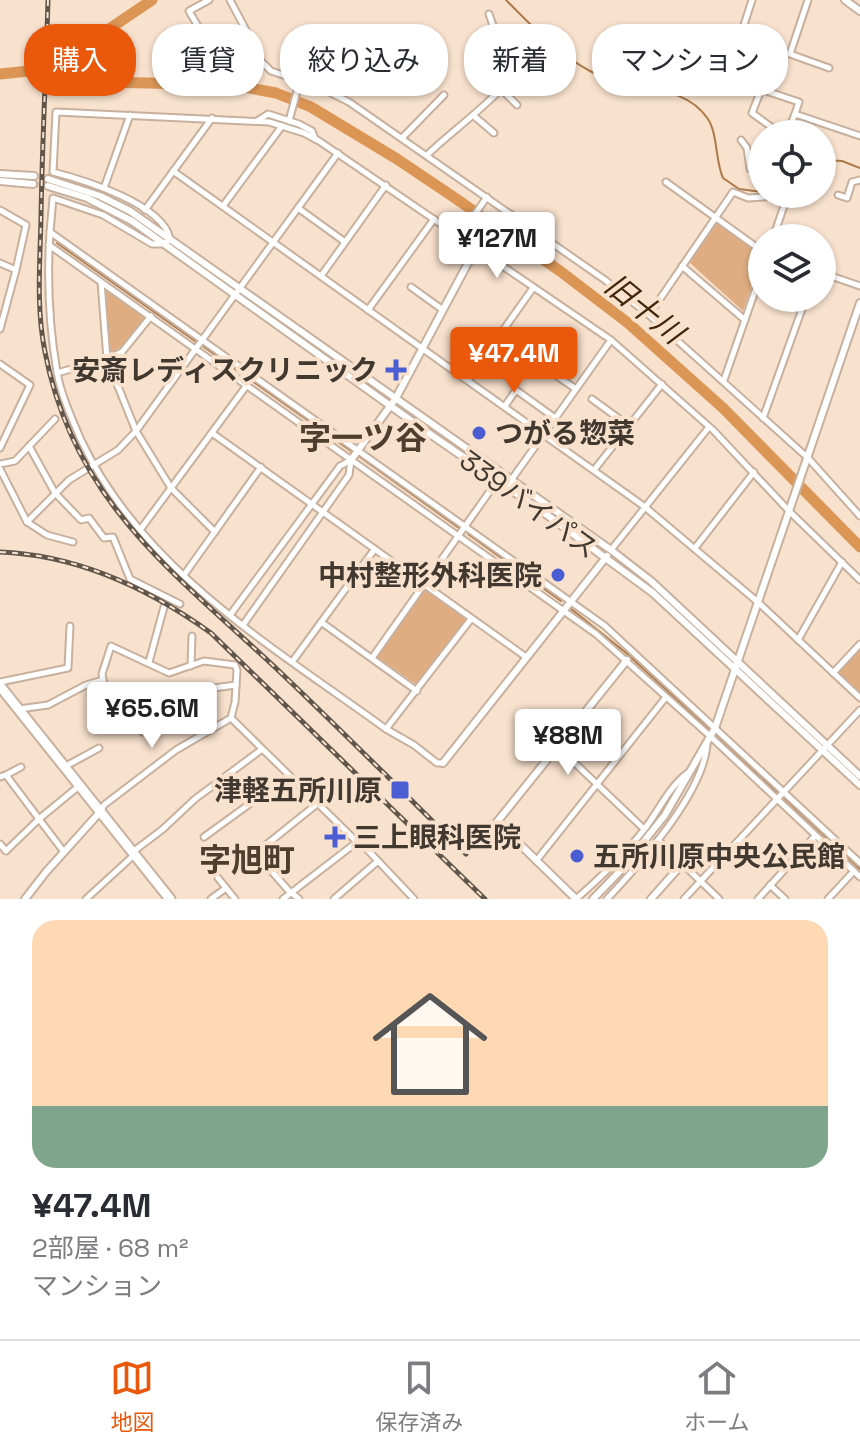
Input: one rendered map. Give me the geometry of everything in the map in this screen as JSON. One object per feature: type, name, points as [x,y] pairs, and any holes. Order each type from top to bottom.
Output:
[{"type":"highway","points":[[0,684],[170,899]]},
{"type":"street","points":[[197,24],[189,11],[209,0]]},
{"type":"street","points":[[230,0],[243,24]]},
{"type":"street","points":[[744,24],[752,0]]},
{"type":"street","points":[[808,0],[790,54],[829,68]]},
{"type":"street","points":[[845,0],[860,11]]},
{"type":"street","points":[[489,14],[492,24]]},
{"type":"street","points":[[289,120],[296,96]]},
{"type":"street","points":[[335,96],[349,102],[427,155],[649,315],[724,380],[860,516]]},
{"type":"street","points":[[402,138],[443,96]]},
{"type":"street","points":[[427,155],[493,96]]},
{"type":"street","points":[[508,96],[517,105]]},
{"type":"street","points":[[759,96],[752,113],[762,120]]},
{"type":"street","points":[[780,96],[799,102],[793,120]]},
{"type":"street","points":[[167,241],[169,230],[145,210],[104,188],[53,172],[56,112],[256,121],[282,126],[315,139],[611,340],[709,427],[860,580]]},
{"type":"street","points":[[256,121],[268,114],[289,120],[307,127],[315,139]]},
{"type":"street","points":[[795,114],[860,136]]},
{"type":"street","points":[[104,188],[130,115]]},
{"type":"street","points":[[474,116],[494,133]]},
{"type":"street","points":[[145,210],[212,118]]},
{"type":"street","points":[[223,206],[282,126]]},
{"type":"street","points":[[741,140],[748,155]]},
{"type":"street","points":[[27,522],[69,480],[118,450],[136,431],[338,153]]},
{"type":"street","points":[[173,171],[645,507],[759,603],[860,698]]},
{"type":"street","points":[[0,174],[33,180],[0,181]]},
{"type":"street","points":[[838,195],[847,198],[852,182],[860,180]]},
{"type":"street","points":[[666,182],[748,241]]},
{"type":"street","points":[[48,183],[107,199],[130,211],[238,291],[396,398],[500,477],[611,550],[651,581],[739,662],[824,748],[860,776]]},
{"type":"street","points":[[321,276],[386,185]]},
{"type":"street","points":[[649,315],[733,192],[748,198]]},
{"type":"street","points":[[167,241],[152,244],[103,215],[53,198],[49,300],[57,373],[93,465],[140,530],[184,575],[230,615],[386,729],[426,752],[437,763],[443,763],[709,427]]},
{"type":"street","points":[[459,237],[486,198]]},
{"type":"street","points":[[298,208],[345,242]]},
{"type":"street","points":[[0,210],[26,225],[0,329]]},
{"type":"street","points":[[368,310],[434,219]]},
{"type":"street","points":[[50,232],[466,525],[624,642],[860,863]]},
{"type":"street","points":[[49,245],[563,609],[627,660],[860,877]]},
{"type":"street","points":[[230,615],[340,466],[351,460],[391,407],[476,248]]},
{"type":"street","points":[[0,263],[16,270]]},
{"type":"street","points":[[682,266],[746,321]]},
{"type":"street","points":[[836,278],[860,286]]},
{"type":"street","points":[[100,281],[107,359],[136,431],[171,488],[215,532]]},
{"type":"street","points":[[411,287],[443,310]]},
{"type":"street","points":[[468,380],[533,288]]},
{"type":"street","name":"339バイパス","points":[[238,291],[391,407],[500,477]]},
{"type":"street","points":[[593,899],[647,840],[711,737],[860,303]]},
{"type":"street","points":[[724,380],[749,312]]},
{"type":"street","points":[[763,418],[801,312]]},
{"type":"street","points":[[57,373],[122,352],[151,316]]},
{"type":"street","points":[[499,337],[576,389]]},
{"type":"street","points":[[509,483],[611,340]]},
{"type":"street","points":[[0,364],[30,385],[0,448]]},
{"type":"street","points":[[594,470],[662,384]]},
{"type":"street","points":[[140,530],[247,385]]},
{"type":"street","points":[[505,406],[516,390],[555,418]]},
{"type":"street","points":[[592,399],[629,426]]},
{"type":"street","points":[[55,419],[15,461],[0,466],[27,522],[47,535],[73,542]]},
{"type":"street","points":[[587,424],[614,444]]},
{"type":"street","points":[[212,433],[526,657]]},
{"type":"street","points":[[29,446],[55,493],[81,520],[89,518],[104,538],[113,537],[130,579],[180,604]]},
{"type":"street","points":[[243,625],[349,475],[351,460]]},
{"type":"street","points":[[184,575],[261,467]]},
{"type":"street","points":[[695,548],[754,472]]},
{"type":"street","points":[[372,658],[500,477]]},
{"type":"street","name":"339バイパス","points":[[509,483],[664,603],[824,748],[860,785]]},
{"type":"street","points":[[292,662],[374,550]]},
{"type":"street","points":[[798,640],[842,562]]},
{"type":"street","points":[[149,662],[164,607]]},
{"type":"street","points":[[386,729],[471,619]]},
{"type":"street","points":[[321,622],[417,691]]},
{"type":"street","points":[[0,684],[68,668],[70,626]]},
{"type":"street","points":[[191,666],[192,636]]},
{"type":"street","points":[[833,673],[860,644]]},
{"type":"street","points":[[25,899],[104,805],[176,750],[231,718],[235,702],[235,665],[204,661],[169,673],[111,646],[102,674],[114,717]]},
{"type":"street","points":[[627,660],[497,822],[576,899],[621,856],[673,786],[693,769]]},
{"type":"street","points":[[19,709],[48,705],[86,685],[103,680]]},
{"type":"street","points":[[165,702],[198,690],[236,685]]},
{"type":"street","points":[[130,692],[142,732]]},
{"type":"street","points":[[108,696],[149,692]]},
{"type":"street","points":[[536,861],[666,697]]},
{"type":"street","points":[[684,899],[860,710]]},
{"type":"street","points":[[231,718],[361,843],[414,899]]},
{"type":"street","points":[[607,899],[658,840],[702,769],[707,745]]},
{"type":"street","points":[[558,747],[644,829]]},
{"type":"street","points":[[65,767],[99,748]]},
{"type":"street","points":[[86,899],[195,799],[261,750]]},
{"type":"street","points":[[21,767],[3,776],[64,852]]},
{"type":"street","points":[[204,837],[288,776]]},
{"type":"street","points":[[0,844],[6,851],[79,785]]},
{"type":"street","points":[[299,899],[256,853],[317,804]]},
{"type":"street","points":[[758,899],[815,836]]},
{"type":"street","points":[[658,840],[719,899]]},
{"type":"street","points":[[283,899],[357,842]]},
{"type":"street","points":[[334,899],[378,861]]},
{"type":"street","points":[[651,899],[682,864]]},
{"type":"street","points":[[828,899],[854,871]]},
{"type":"street","points":[[218,878],[235,899]]},
{"type":"street","points":[[770,885],[785,899]]},
{"type":"street","points":[[211,899],[226,887]]},
{"type":"shaded area","points":[[716,218],[748,245],[748,297],[743,311],[690,263]]},
{"type":"shaded area","points":[[107,290],[145,318],[131,339],[111,354],[103,292]]},
{"type":"shaded area","points":[[425,590],[467,620],[417,685],[377,657]]},
{"type":"shaded area","points":[[860,648],[860,694],[837,673]]},
{"type":"waterway","points":[[117,24],[152,0]]},
{"type":"waterway","points":[[506,0],[556,48],[590,71],[620,82],[669,92],[697,107],[711,125],[723,178],[739,189],[748,190]]},
{"type":"waterway","name":"旧十川","points":[[0,74],[57,68],[74,76],[104,82],[233,85],[276,93],[311,107],[455,198],[628,323],[723,408],[860,547]]},
{"type":"waterway","points":[[836,161],[860,168]]},
{"type":"waterway","points":[[57,243],[195,341]]},
{"type":"waterway","points":[[204,347],[351,451]]},
{"type":"waterway","points":[[360,457],[459,528]]},
{"type":"waterway","points":[[468,534],[561,601]]},
{"type":"waterway","points":[[570,608],[625,652],[709,729]]},
{"type":"waterway","points":[[717,736],[777,792]]},
{"type":"waterway","points":[[785,799],[860,869]]},
{"type":"tunnel","points":[[33,184],[48,186]]},
{"type":"railway","points":[[48,0],[40,319],[59,405],[79,452],[104,494],[167,567],[304,695],[466,854]]},
{"type":"railway","points":[[0,552],[57,560],[111,577],[137,588],[211,633],[485,899]]},
{"type":"place","name":"安斎レディスクリニック","points":[[396,370]]},
{"type":"place","name":"つがる惣菜","points":[[479,433]]},
{"type":"place","name":"中村整形外科医院","points":[[558,575]]},
{"type":"place","name":"津軽五所川原","points":[[400,790]]},
{"type":"place","name":"三上眼科医院","points":[[335,837]]},
{"type":"place","name":"五所川原中央公民館","points":[[577,856]]},
{"type":"district","name":"字一ツ谷","points":[[363,438]]},
{"type":"district","name":"字旭町","points":[[247,860]]}]
